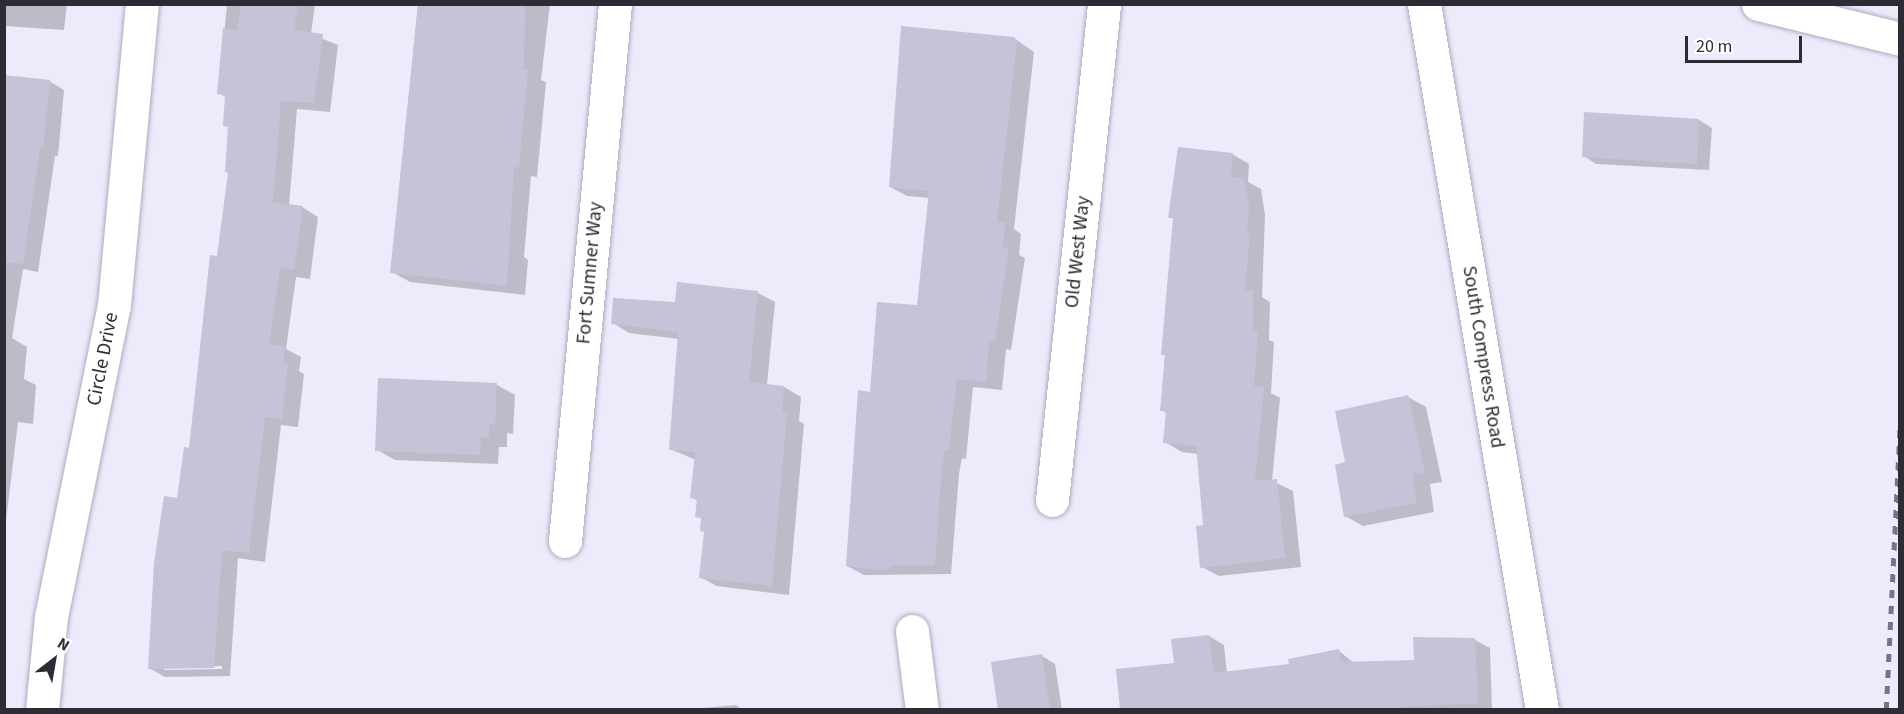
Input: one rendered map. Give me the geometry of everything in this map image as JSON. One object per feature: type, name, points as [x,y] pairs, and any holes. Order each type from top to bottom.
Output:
[{"type":"street","name":"Circle Drive","points":[[42,710],[51,617],[114,305],[142,4]]},
{"type":"street","name":"Fort Sumner Way","points":[[566,541],[615,4]]},
{"type":"street","name":"Old West Way","points":[[1052,500],[1104,4]]},
{"type":"street","name":"South Compress Road","points":[[1424,4],[1542,710]]},
{"type":"street","points":[[1758,4],[1899,39]]},
{"type":"street","points":[[912,631],[922,710]]},
{"type":"building","points":[[241,4],[298,4],[294,30],[323,34],[314,103],[281,101],[273,202],[303,206],[294,270],[280,268],[269,344],[285,346],[283,363],[288,363],[282,419],[265,417],[249,553],[222,550],[214,668],[148,669],[154,563],[164,496],[177,498],[184,447],[189,448],[210,255],[217,256],[228,173],[225,172],[228,127],[223,126],[225,95],[217,94],[223,28],[237,30]]},
{"type":"building","points":[[418,4],[525,4],[524,70],[528,70],[519,167],[514,167],[507,286],[390,273]]},
{"type":"building","points":[[901,26],[1014,37],[1017,41],[997,222],[1005,223],[1003,247],[1009,247],[995,341],[989,341],[986,382],[957,379],[949,450],[945,450],[942,464],[935,565],[891,565],[890,569],[880,570],[846,566],[858,390],[870,392],[877,302],[917,305],[929,191],[889,187]]},
{"type":"building","points":[[4,75],[50,80],[43,148],[40,148],[23,264],[4,262]]},
{"type":"building","points":[[1584,112],[1699,119],[1697,164],[1582,157]]},
{"type":"building","points":[[1178,147],[1233,153],[1231,177],[1244,178],[1249,205],[1247,233],[1250,233],[1245,290],[1253,291],[1253,331],[1258,331],[1254,386],[1264,387],[1255,481],[1277,479],[1285,558],[1200,568],[1196,526],[1203,525],[1196,446],[1163,443],[1166,411],[1160,411],[1165,355],[1161,355],[1173,218],[1168,218]]},
{"type":"building","points":[[677,282],[758,291],[749,382],[784,386],[782,413],[787,413],[772,586],[699,578],[704,532],[700,531],[701,518],[695,517],[697,499],[690,498],[695,452],[669,450],[678,332],[611,324],[613,298],[675,302]]},
{"type":"building","points":[[378,378],[497,383],[495,424],[489,424],[489,437],[481,437],[480,455],[375,451]]},
{"type":"building","points":[[1408,395],[1425,472],[1413,474],[1417,503],[1344,517],[1335,465],[1345,462],[1335,411]]},
{"type":"building","points":[[1209,635],[1214,673],[1289,664],[1288,659],[1339,649],[1341,662],[1414,660],[1413,637],[1475,638],[1478,703],[1346,710],[1120,710],[1116,669],[1174,663],[1171,639]]},
{"type":"building","points":[[1042,654],[1050,710],[998,710],[991,662]]},
{"type":"railway","points":[[1886,710],[1900,427]]}]
